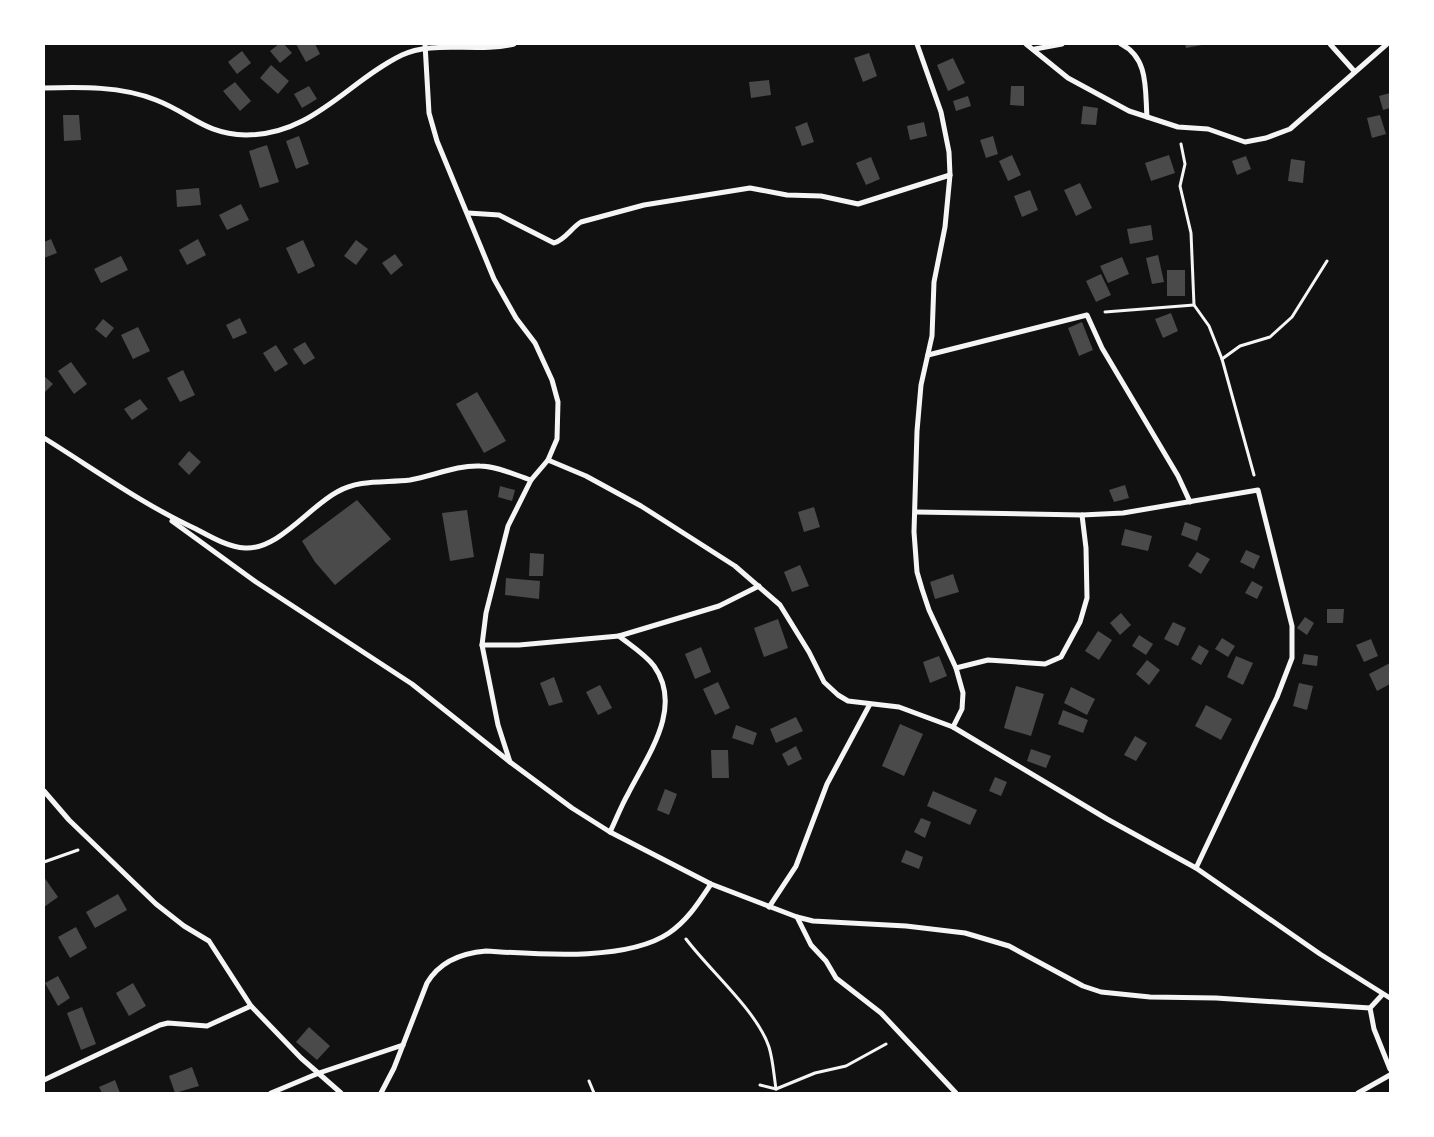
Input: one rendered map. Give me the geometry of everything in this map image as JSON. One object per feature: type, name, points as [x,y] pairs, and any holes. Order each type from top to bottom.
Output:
[{"type":"street","points":[[44,88],[92,88],[136,94],[158,101],[209,129],[236,134],[264,134],[314,117],[390,61],[404,53],[426,46],[498,48],[514,44]]},
{"type":"street","points":[[917,44],[941,112],[949,152],[950,175],[946,227],[934,282],[933,329],[921,385],[917,432],[914,532],[917,572],[929,610],[956,668],[964,701],[953,726]]},
{"type":"street","points":[[1026,44],[1035,49],[1068,78],[1104,99],[1147,117],[1178,127],[1208,129],[1245,142],[1266,138],[1290,129],[1387,44]]},
{"type":"street","points":[[1035,49],[1062,44]]},
{"type":"street","points":[[1121,44],[1131,49],[1138,57],[1144,73],[1147,117]]},
{"type":"street","points":[[1330,44],[1355,72]]},
{"type":"street","points":[[426,46],[429,113],[432,126],[497,286],[516,318],[535,342],[552,380],[558,402],[559,422],[557,439],[548,460],[531,480],[508,526],[488,604],[482,645],[498,725],[510,762]]},
{"type":"street","points":[[468,213],[499,215],[554,243],[566,237],[574,226],[581,222],[644,205],[750,188],[787,195],[821,196],[858,204],[950,175]]},
{"type":"street","points":[[928,355],[1086,315],[1102,348],[1167,455],[1190,502]]},
{"type":"street","points":[[44,438],[161,513],[256,582],[412,684],[510,762],[572,808],[610,832],[711,884],[813,922],[915,926],[965,933],[1009,946],[1083,986],[1107,993],[1150,997],[1216,998],[1370,1008]]},
{"type":"street","points":[[548,460],[586,476],[670,522],[735,566],[759,586],[788,615],[818,674],[830,690],[848,701],[899,707],[953,726],[1107,819],[1196,868],[1382,995],[1390,998]]},
{"type":"street","points":[[161,513],[215,539],[246,548],[262,545],[277,538],[334,493],[355,483],[410,480],[468,466],[492,467],[531,480]]},
{"type":"street","points":[[916,512],[1082,515],[1123,513],[1258,490],[1292,626],[1292,658],[1277,697],[1196,868]]},
{"type":"street","points":[[956,668],[988,660],[1045,664],[1061,657],[1080,622],[1087,598],[1087,558],[1082,515]]},
{"type":"street","points":[[482,645],[519,645],[618,636],[719,606],[759,586]]},
{"type":"street","points":[[610,832],[627,794],[648,759],[662,724],[665,708],[665,691],[653,665],[618,636]]},
{"type":"street","points":[[769,907],[796,866],[828,784],[870,704]]},
{"type":"street","points":[[44,791],[69,820],[156,904],[184,926],[209,941],[251,1006],[301,1058],[341,1093]]},
{"type":"street","points":[[381,1093],[403,1045],[427,983],[434,972],[445,963],[471,952],[596,953],[642,945],[668,934],[678,926],[692,912],[711,884]]},
{"type":"street","points":[[797,917],[811,945],[826,960],[836,978],[881,1013],[956,1093]]},
{"type":"street","points":[[1370,1008],[1382,995]]},
{"type":"street","points":[[44,1080],[160,1025],[168,1023],[207,1026],[251,1006]]},
{"type":"street","points":[[1370,1008],[1374,1029],[1390,1069]]},
{"type":"street","points":[[271,1093],[319,1073],[403,1045]]},
{"type":"street","points":[[1358,1093],[1390,1075]]},
{"type":"path","points":[[1178,127],[1185,164],[1180,186],[1191,233],[1194,305],[1209,326],[1222,359],[1258,490]]},
{"type":"path","points":[[1222,359],[1240,346],[1270,336],[1292,317],[1327,261]]},
{"type":"path","points":[[1086,315],[1194,305]]},
{"type":"path","points":[[44,862],[95,845]]},
{"type":"path","points":[[678,926],[702,960],[752,1015],[769,1046],[776,1089]]},
{"type":"path","points":[[760,1086],[776,1089],[815,1073],[846,1066],[902,1035]]},
{"type":"path","points":[[589,1081],[594,1093]]},
{"type":"building","points":[[279,44],[284,44],[292,53],[280,63],[270,51]]},
{"type":"building","points":[[296,44],[315,44],[320,54],[306,62]]},
{"type":"building","points":[[1185,44],[1201,44],[1202,45],[1186,48]]},
{"type":"building","points":[[242,51],[251,63],[237,74],[228,62]]},
{"type":"building","points":[[869,53],[877,76],[863,82],[854,58]]},
{"type":"building","points":[[953,58],[965,83],[948,91],[937,65]]},
{"type":"building","points":[[271,65],[289,81],[278,94],[260,78]]},
{"type":"building","points":[[769,80],[771,95],[751,98],[749,82]]},
{"type":"building","points":[[235,82],[251,101],[240,111],[223,91]]},
{"type":"building","points":[[309,86],[317,99],[302,108],[294,94]]},
{"type":"building","points":[[1011,86],[1024,86],[1024,106],[1010,105]]},
{"type":"building","points":[[1390,93],[1390,108],[1383,110],[1379,96]]},
{"type":"building","points":[[968,96],[971,106],[956,111],[953,101]]},
{"type":"building","points":[[1083,106],[1098,108],[1096,125],[1081,124]]},
{"type":"building","points":[[63,115],[79,115],[81,140],[64,141]]},
{"type":"building","points":[[1380,115],[1386,134],[1372,138],[1367,118]]},
{"type":"building","points":[[807,122],[814,142],[802,146],[795,127]]},
{"type":"building","points":[[924,122],[927,136],[910,140],[907,126]]},
{"type":"building","points":[[299,136],[309,164],[296,169],[286,141]]},
{"type":"building","points":[[993,136],[998,154],[986,158],[980,140]]},
{"type":"building","points":[[267,145],[279,182],[260,188],[249,151]]},
{"type":"building","points":[[1012,155],[1021,175],[1008,181],[999,161]]},
{"type":"building","points":[[1169,155],[1175,173],[1151,181],[1145,163]]},
{"type":"building","points":[[1246,156],[1251,169],[1237,175],[1232,161]]},
{"type":"building","points":[[871,157],[880,179],[866,185],[856,163]]},
{"type":"building","points":[[1291,159],[1305,161],[1303,183],[1288,181]]},
{"type":"building","points":[[1080,183],[1092,208],[1076,216],[1064,190]]},
{"type":"building","points":[[199,188],[201,205],[177,207],[176,190]]},
{"type":"building","points":[[1030,190],[1038,210],[1022,217],[1014,196]]},
{"type":"building","points":[[241,204],[249,220],[227,230],[219,215]]},
{"type":"building","points":[[1151,225],[1153,240],[1130,244],[1127,229]]},
{"type":"building","points":[[51,239],[57,253],[44,258],[44,242]]},
{"type":"building","points":[[198,239],[206,255],[187,265],[179,250]]},
{"type":"building","points":[[303,240],[315,266],[298,274],[286,248]]},
{"type":"building","points":[[356,240],[368,249],[356,265],[344,256]]},
{"type":"building","points":[[395,254],[403,265],[391,275],[382,263]]},
{"type":"building","points":[[1158,255],[1164,282],[1152,284],[1146,258]]},
{"type":"building","points":[[121,256],[128,270],[101,283],[94,269]]},
{"type":"building","points":[[1122,257],[1129,274],[1108,283],[1100,266]]},
{"type":"building","points":[[1167,270],[1185,270],[1185,296],[1167,296]]},
{"type":"building","points":[[1101,274],[1111,295],[1096,302],[1086,281]]},
{"type":"building","points":[[1171,313],[1178,331],[1163,338],[1155,319]]},
{"type":"building","points":[[240,318],[247,333],[233,339],[226,325]]},
{"type":"building","points":[[103,319],[114,328],[106,338],[95,329]]},
{"type":"building","points":[[1082,322],[1093,350],[1079,356],[1068,328]]},
{"type":"building","points":[[138,327],[150,351],[133,359],[121,335]]},
{"type":"building","points":[[305,342],[315,358],[304,365],[293,349]]},
{"type":"building","points":[[276,345],[288,364],[275,372],[263,353]]},
{"type":"building","points":[[71,362],[87,384],[74,394],[58,371]]},
{"type":"building","points":[[183,370],[195,395],[180,402],[167,378]]},
{"type":"building","points":[[44,376],[53,384],[44,393]]},
{"type":"building","points":[[477,392],[506,441],[484,453],[456,404]]},
{"type":"building","points":[[140,399],[148,409],[132,420],[124,409]]},
{"type":"building","points":[[189,451],[201,462],[189,475],[178,464]]},
{"type":"building","points":[[1125,485],[1129,498],[1114,502],[1109,490]]},
{"type":"building","points":[[500,486],[515,490],[512,501],[498,497]]},
{"type":"building","points":[[357,500],[391,539],[335,585],[315,562],[302,541]]},
{"type":"building","points":[[814,507],[820,527],[804,532],[798,512]]},
{"type":"building","points":[[467,510],[474,557],[450,561],[442,513]]},
{"type":"building","points":[[1185,522],[1201,528],[1197,541],[1181,535]]},
{"type":"building","points":[[1125,529],[1152,536],[1148,551],[1121,545]]},
{"type":"building","points":[[1246,550],[1260,556],[1254,569],[1240,562]]},
{"type":"building","points":[[1197,552],[1210,559],[1201,574],[1188,566]]},
{"type":"building","points":[[530,553],[544,554],[543,576],[529,576]]},
{"type":"building","points":[[800,565],[809,586],[792,592],[784,572]]},
{"type":"building","points":[[953,574],[959,592],[935,599],[930,582]]},
{"type":"building","points":[[506,578],[540,581],[539,599],[505,595]]},
{"type":"building","points":[[1252,581],[1263,587],[1257,599],[1245,593]]},
{"type":"building","points":[[1327,609],[1344,609],[1343,623],[1327,623]]},
{"type":"building","points":[[1121,613],[1131,625],[1120,635],[1110,623]]},
{"type":"building","points":[[1305,617],[1314,623],[1307,635],[1297,628]]},
{"type":"building","points":[[778,619],[788,648],[764,657],[754,628]]},
{"type":"building","points":[[1173,622],[1186,628],[1178,646],[1164,639]]},
{"type":"building","points":[[1098,631],[1112,640],[1099,660],[1085,651]]},
{"type":"building","points":[[1139,635],[1153,644],[1146,655],[1132,646]]},
{"type":"building","points":[[1222,638],[1235,646],[1228,657],[1215,649]]},
{"type":"building","points":[[1371,639],[1378,656],[1364,662],[1356,645]]},
{"type":"building","points":[[1199,645],[1209,651],[1201,665],[1191,659]]},
{"type":"building","points":[[701,647],[711,672],[695,679],[685,654]]},
{"type":"building","points":[[1304,654],[1318,656],[1317,666],[1302,664]]},
{"type":"building","points":[[939,656],[947,676],[930,683],[923,662]]},
{"type":"building","points":[[1236,656],[1253,663],[1243,685],[1227,677]]},
{"type":"building","points":[[1147,660],[1160,670],[1149,685],[1136,674]]},
{"type":"building","points":[[1390,663],[1390,684],[1377,691],[1369,674]]},
{"type":"building","points":[[554,677],[563,702],[549,706],[540,683]]},
{"type":"building","points":[[718,682],[730,708],[715,715],[703,689]]},
{"type":"building","points":[[1299,683],[1313,686],[1307,710],[1293,706]]},
{"type":"building","points":[[600,685],[612,708],[598,715],[586,692]]},
{"type":"building","points":[[1016,686],[1044,694],[1031,736],[1004,728]]},
{"type":"building","points":[[1071,687],[1095,699],[1087,715],[1064,703]]},
{"type":"building","points":[[1206,705],[1232,719],[1221,740],[1195,726]]},
{"type":"building","points":[[1063,710],[1088,720],[1083,733],[1058,724]]},
{"type":"building","points":[[796,717],[803,731],[776,743],[770,729]]},
{"type":"building","points":[[900,724],[923,734],[904,776],[882,766]]},
{"type":"building","points":[[736,725],[757,733],[753,745],[732,738]]},
{"type":"building","points":[[1135,736],[1147,743],[1136,761],[1124,755]]},
{"type":"building","points":[[796,746],[802,759],[788,766],[782,754]]},
{"type":"building","points":[[1031,749],[1051,756],[1046,768],[1027,761]]},
{"type":"building","points":[[711,750],[728,750],[729,778],[712,778]]},
{"type":"building","points":[[995,777],[1007,782],[1001,796],[989,791]]},
{"type":"building","points":[[665,789],[677,794],[669,815],[657,810]]},
{"type":"building","points":[[933,791],[977,810],[970,825],[927,806]]},
{"type":"building","points":[[921,818],[931,822],[925,838],[914,832]]},
{"type":"building","points":[[906,850],[923,857],[919,869],[901,862]]},
{"type":"building","points":[[44,877],[58,897],[44,907]]},
{"type":"building","points":[[118,894],[127,910],[95,928],[86,912]]},
{"type":"building","points":[[76,927],[87,948],[70,958],[58,937]]},
{"type":"building","points":[[58,976],[70,998],[58,1006],[45,983]]},
{"type":"building","points":[[133,983],[146,1006],[129,1016],[116,993]]},
{"type":"building","points":[[82,1007],[96,1044],[81,1050],[67,1013]]},
{"type":"building","points":[[309,1027],[330,1046],[317,1060],[296,1042]]},
{"type":"building","points":[[192,1067],[199,1086],[175,1093],[169,1076]]},
{"type":"building","points":[[115,1080],[120,1093],[102,1093],[99,1087]]}]
